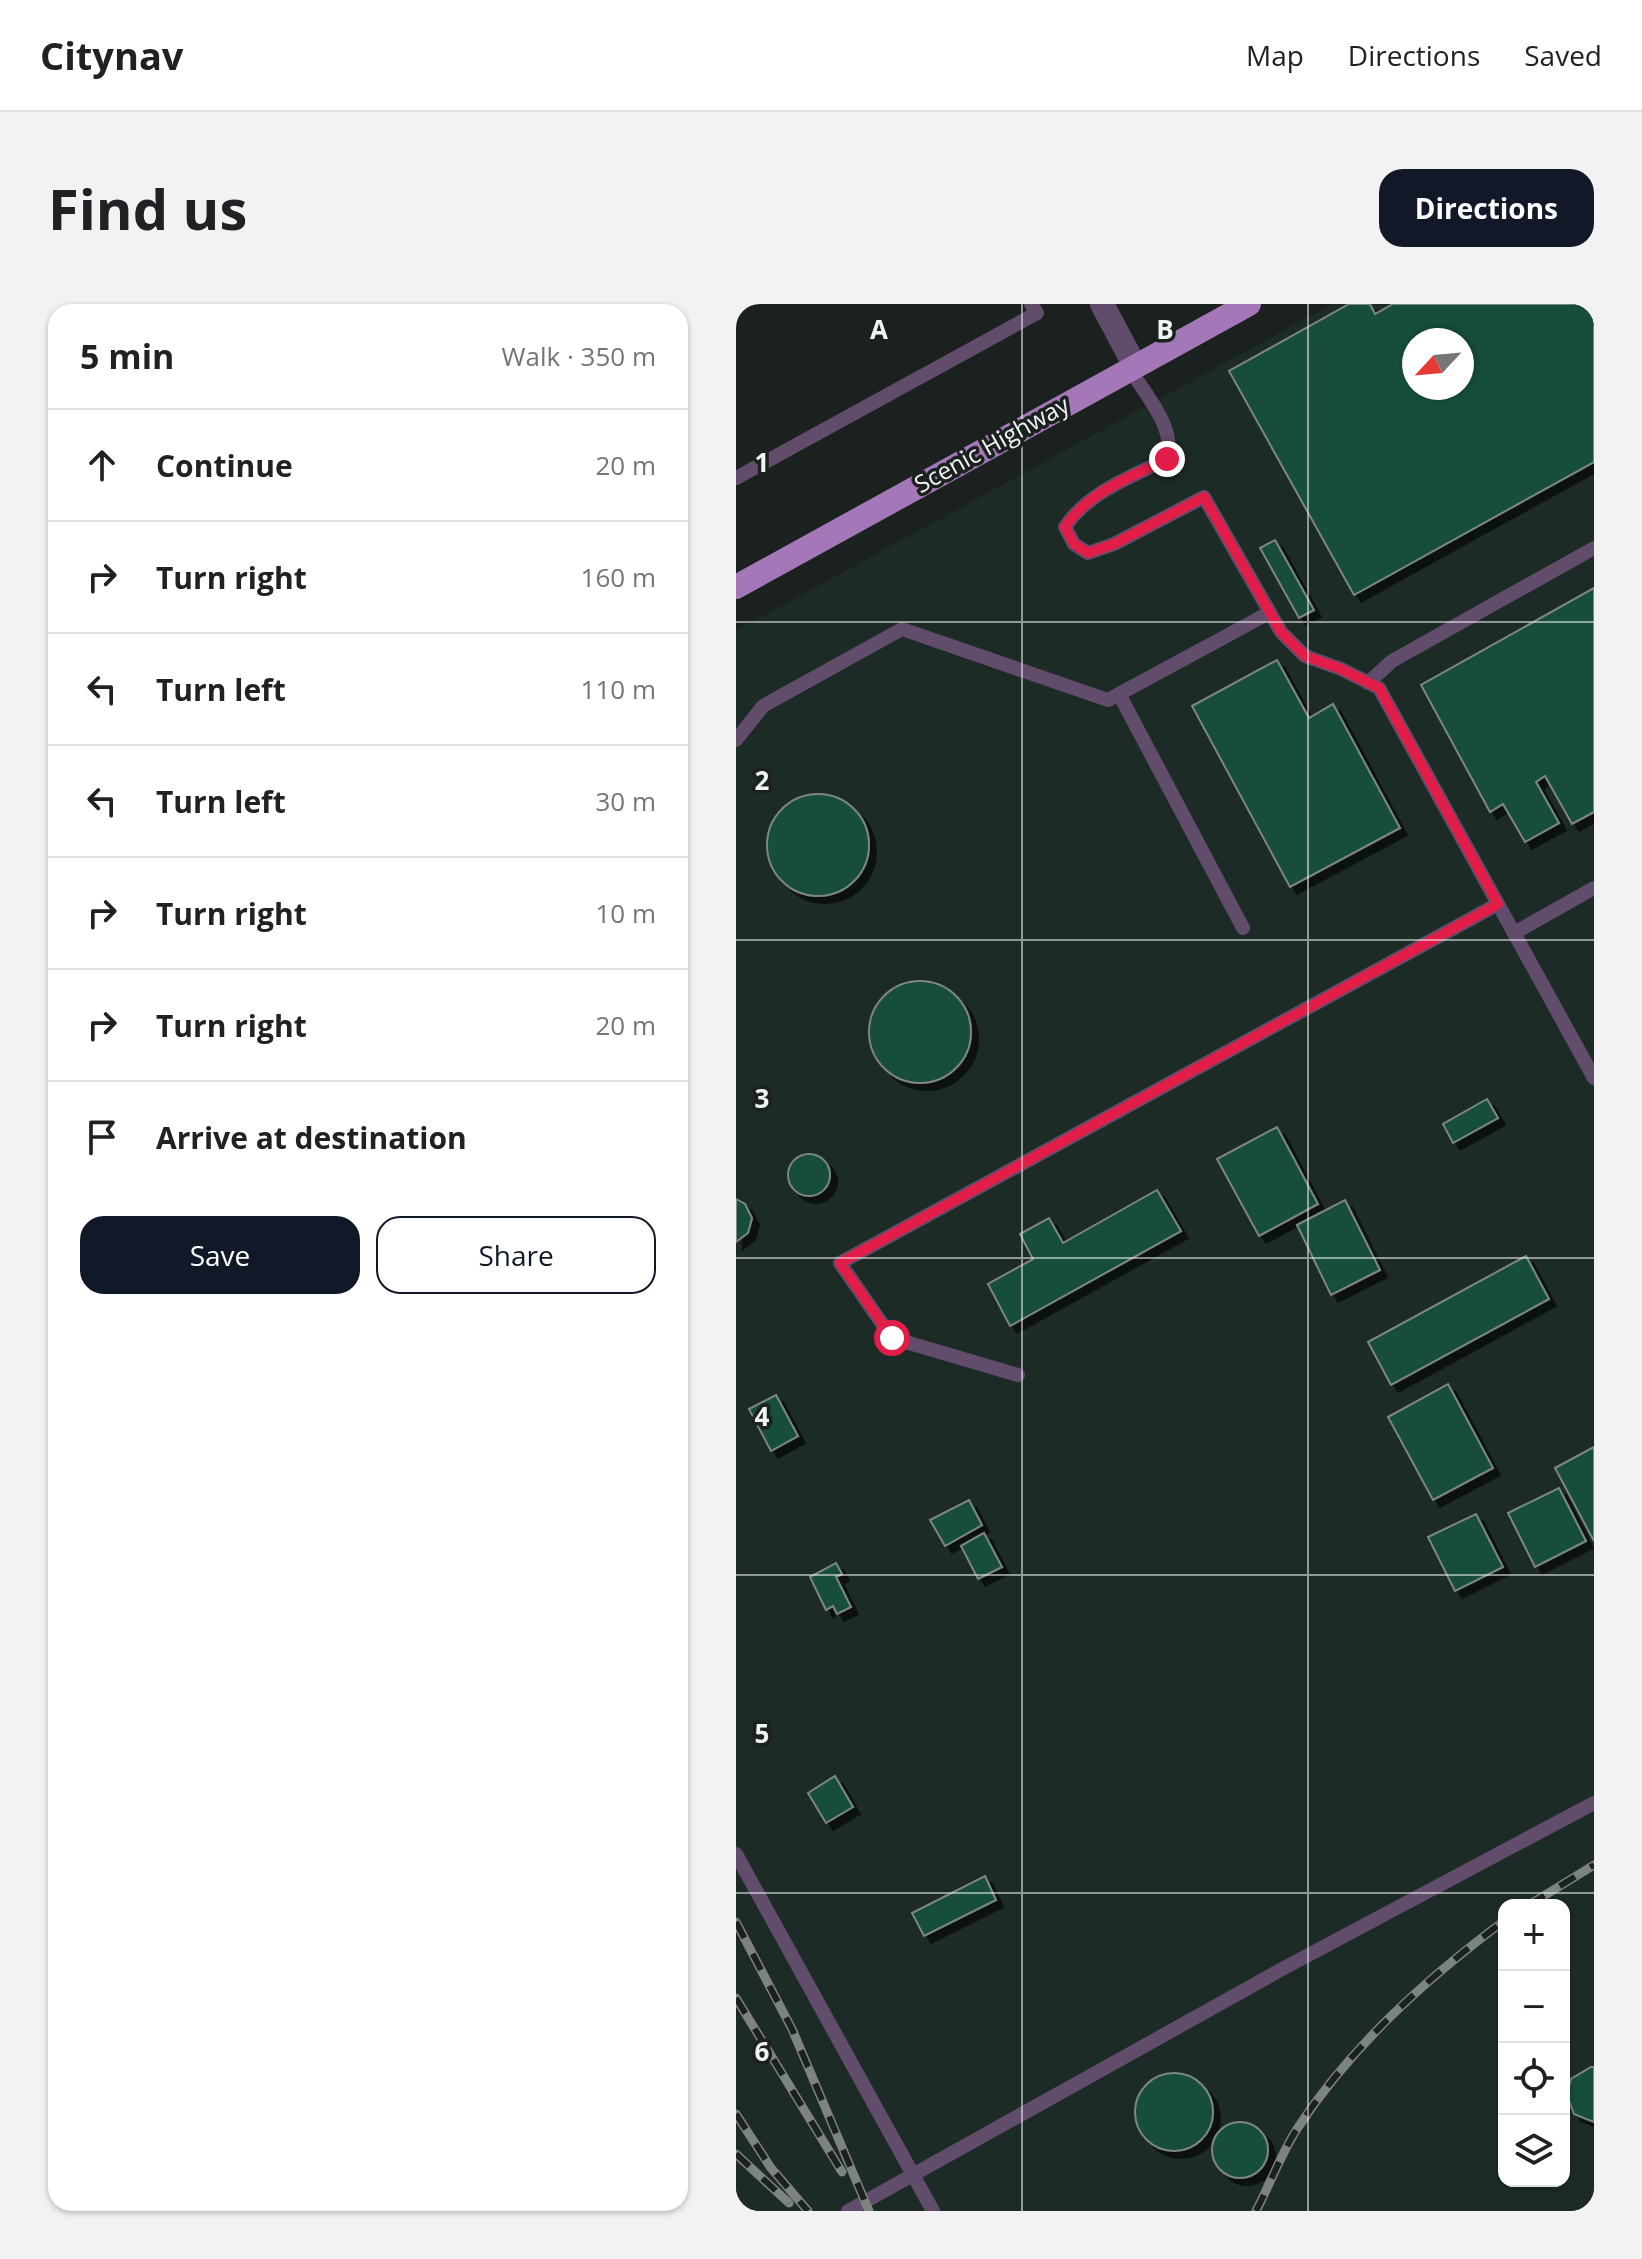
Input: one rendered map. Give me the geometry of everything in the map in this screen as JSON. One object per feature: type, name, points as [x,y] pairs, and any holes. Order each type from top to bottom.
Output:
[{"type":"main road","name":"Scenic Highway","points":[[736,587],[1249,304]]},
{"type":"street","points":[[1102,304],[1132,368]]},
{"type":"lane","points":[[736,478],[1037,313],[1031,304]]},
{"type":"lane","points":[[1132,368],[1167,430],[1172,443],[1167,459],[1100,493],[1076,510],[1065,527],[1074,544],[1088,553],[1114,544],[1204,497],[1281,632],[1305,656],[1379,688],[1594,1078]]},
{"type":"lane","points":[[1368,683],[1392,661],[1594,548]]},
{"type":"lane","points":[[736,740],[763,706],[902,629],[1108,700],[1269,613]]},
{"type":"lane","points":[[1119,694],[1243,928]]},
{"type":"lane","points":[[1514,933],[1593,891]]},
{"type":"lane","points":[[1018,1375],[892,1338],[840,1263],[1498,904]]},
{"type":"lane","points":[[848,2211],[1284,1968],[1594,1803]]},
{"type":"lane","points":[[736,1854],[933,2211]]},
{"type":"shaded area","points":[[1332,304],[1594,304],[1594,2211],[736,2211],[736,631]]},
{"type":"building","points":[[1349,304],[1370,304],[1375,314],[1393,304],[1594,304],[1594,462],[1354,595],[1229,371]]},
{"type":"building","points":[[1275,540],[1314,610],[1299,618],[1260,548]]},
{"type":"building","points":[[1594,588],[1594,812],[1572,824],[1545,776],[1536,782],[1559,823],[1525,842],[1503,804],[1490,812],[1421,685]]},
{"type":"building","points":[[1277,660],[1309,718],[1333,704],[1400,828],[1290,887],[1192,706]]},
{"type":"building","points":[[818,794],[838,798],[854,809],[865,825],[869,845],[865,865],[854,881],[838,892],[818,896],[798,892],[782,881],[771,865],[767,845],[771,825],[782,809],[798,798]]},
{"type":"building","points":[[920,981],[939,985],[956,996],[967,1013],[971,1032],[967,1051],[956,1068],[939,1079],[920,1083],[901,1079],[884,1068],[873,1051],[869,1032],[873,1013],[884,996],[901,985]]},
{"type":"building","points":[[1487,1099],[1498,1118],[1453,1143],[1443,1124]]},
{"type":"building","points":[[1277,1127],[1318,1204],[1259,1236],[1217,1159]]},
{"type":"building","points":[[809,1154],[824,1160],[830,1175],[824,1190],[809,1196],[794,1190],[788,1175],[794,1160]]},
{"type":"building","points":[[1157,1190],[1181,1231],[1010,1326],[988,1284],[1033,1259],[1020,1234],[1049,1218],[1063,1243]]},
{"type":"building","points":[[736,1199],[745,1204],[752,1218],[748,1233],[736,1242]]},
{"type":"building","points":[[1345,1200],[1380,1270],[1331,1295],[1297,1225]]},
{"type":"building","points":[[1526,1256],[1549,1299],[1391,1385],[1368,1342]]},
{"type":"building","points":[[1448,1384],[1493,1468],[1433,1500],[1388,1417]]},
{"type":"building","points":[[776,1395],[798,1436],[771,1451],[749,1409]]},
{"type":"building","points":[[1594,1447],[1594,1541],[1555,1468]]},
{"type":"building","points":[[1559,1488],[1586,1541],[1535,1567],[1508,1513]]},
{"type":"building","points":[[969,1500],[982,1525],[945,1546],[930,1520]]},
{"type":"building","points":[[1476,1514],[1503,1567],[1455,1591],[1428,1537]]},
{"type":"building","points":[[984,1533],[1002,1567],[978,1579],[961,1546]]},
{"type":"building","points":[[836,1563],[842,1574],[836,1577],[851,1607],[837,1614],[833,1606],[826,1610],[810,1577]]},
{"type":"building","points":[[835,1776],[853,1807],[826,1823],[808,1793]]},
{"type":"building","points":[[985,1876],[996,1900],[924,1936],[912,1913]]},
{"type":"building","points":[[1594,2067],[1594,2122],[1574,2114],[1570,2103],[1571,2079]]},
{"type":"building","points":[[1174,2073],[1189,2076],[1202,2084],[1210,2097],[1213,2112],[1210,2127],[1202,2140],[1189,2148],[1174,2151],[1159,2148],[1146,2140],[1138,2127],[1135,2112],[1138,2097],[1146,2084],[1159,2076]]},
{"type":"building","points":[[1240,2122],[1260,2130],[1268,2150],[1260,2170],[1240,2178],[1220,2170],[1212,2150],[1220,2130]]},
{"type":"railway","points":[[1539,1899],[1594,1865]]},
{"type":"railway","points":[[736,1922],[792,2029],[869,2211]]},
{"type":"railway","points":[[1256,2211],[1291,2139],[1341,2070],[1418,1990],[1498,1926]]},
{"type":"railway","points":[[736,1998],[842,2172]]},
{"type":"railway","points":[[736,2114],[771,2168],[808,2211]]},
{"type":"railway","points":[[736,2154],[789,2203]]},
{"type":"route","points":[[892,1338],[840,1263],[1498,904],[1379,688],[1305,656],[1281,632],[1204,497],[1114,544],[1088,553],[1074,544],[1065,527],[1076,510],[1100,493],[1167,459]]}]
